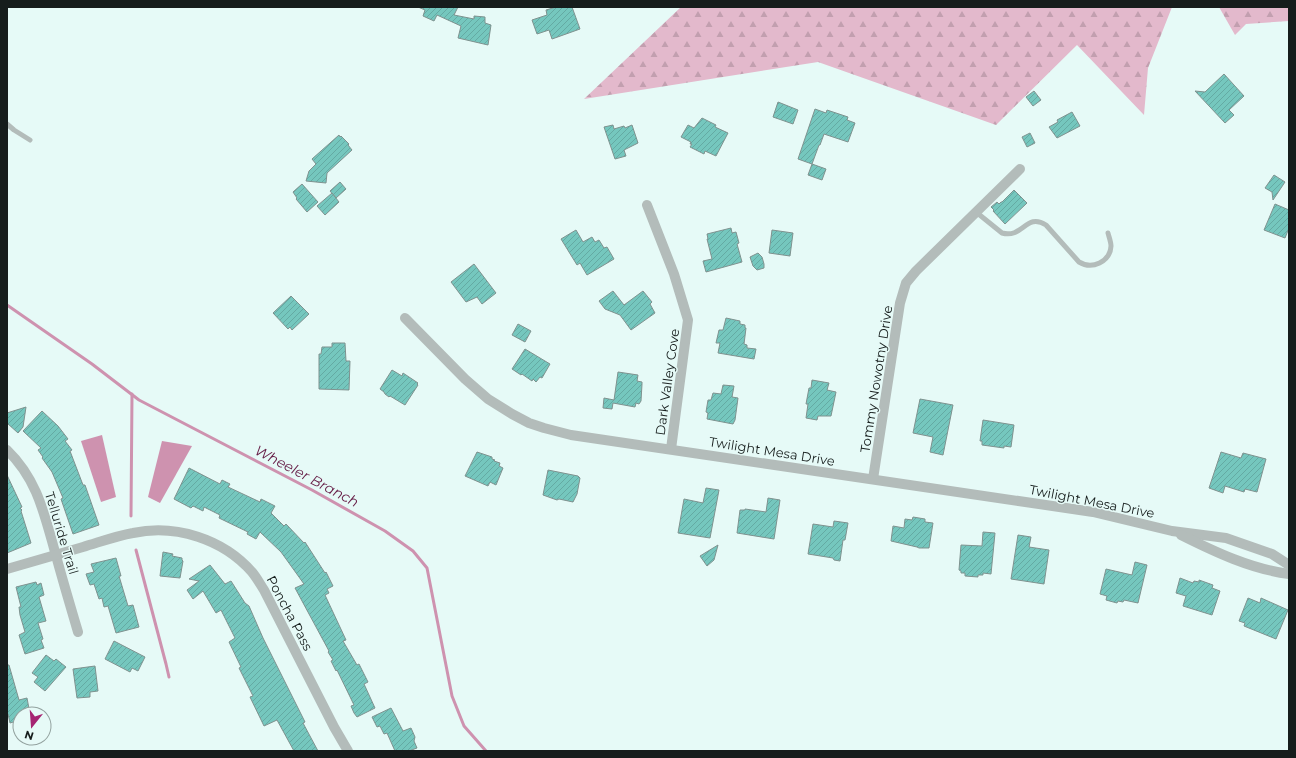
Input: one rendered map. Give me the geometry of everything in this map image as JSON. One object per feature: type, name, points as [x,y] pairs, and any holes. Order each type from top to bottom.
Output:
[{"type":"street","points":[[976,212],[1020,169]]},
{"type":"street","name":"Dark Valley Cove","points":[[647,205],[674,274],[688,320],[671,449]]},
{"type":"street","name":"Tommy Nowotny Drive","points":[[873,479],[900,303],[906,283],[916,271],[976,212]]},
{"type":"street","name":"Twilight Mesa Drive","points":[[405,318],[478,391],[488,399],[529,423],[558,432],[1093,512],[1172,530],[1226,538],[1272,554],[1289,565]]},
{"type":"street","name":"Telluride Trail","points":[[7,450],[22,466],[40,500],[78,632]]},
{"type":"street","name":"Poncha Pass","points":[[7,569],[128,534],[157,530],[192,534],[209,540],[228,551],[253,573],[264,590],[334,727],[348,751]]},
{"type":"street","name":"Twilight Mesa Drive","points":[[1172,530],[1217,553],[1271,572],[1289,574]]},
{"type":"lane","points":[[7,124],[30,140]]},
{"type":"lane","points":[[976,212],[1002,233],[1006,234],[1018,232],[1031,222],[1040,222],[1046,226],[1079,262],[1084,265],[1091,266],[1099,264],[1105,260],[1111,246],[1108,233]]},
{"type":"green space","points":[[681,7],[1172,7],[1148,68],[1144,115],[1077,45],[996,125],[818,62],[584,99]]},
{"type":"green space","points":[[1219,7],[1289,7],[1289,21],[1246,24],[1235,35]]},
{"type":"shaded area","points":[[102,435],[116,497],[101,502],[81,441]]},
{"type":"shaded area","points":[[162,441],[192,446],[160,503],[148,497]]},
{"type":"building","points":[[418,7],[458,7],[454,15],[474,19],[474,16],[485,17],[485,23],[491,25],[488,45],[458,38],[461,26],[437,15],[434,21],[423,16],[425,10]]},
{"type":"building","points":[[556,7],[572,7],[580,29],[552,39],[549,30],[537,34],[532,20],[547,15],[546,10]]},
{"type":"building","points":[[1224,74],[1244,96],[1229,110],[1234,115],[1225,123],[1195,91],[1205,92]]},
{"type":"building","points":[[1034,91],[1041,100],[1033,106],[1026,97]]},
{"type":"building","points":[[778,102],[798,110],[793,124],[773,117]]},
{"type":"building","points":[[815,109],[826,113],[827,110],[848,117],[847,120],[855,123],[848,142],[824,134],[812,164],[798,159]]},
{"type":"building","points":[[1072,112],[1080,126],[1057,138],[1049,127],[1058,122],[1057,120]]},
{"type":"building","points":[[702,118],[716,125],[715,127],[728,133],[716,156],[705,151],[704,154],[690,147],[692,144],[690,144],[691,142],[681,137],[688,125],[694,128]]},
{"type":"building","points":[[613,125],[614,129],[624,126],[625,128],[632,125],[638,143],[624,150],[626,156],[615,159],[604,127]]},
{"type":"building","points":[[1030,133],[1035,143],[1027,147],[1022,137]]},
{"type":"building","points":[[339,135],[349,144],[348,145],[352,150],[327,173],[326,183],[306,181],[309,171],[316,164],[312,159]]},
{"type":"building","points":[[812,164],[826,169],[822,180],[808,175]]},
{"type":"building","points":[[1274,175],[1285,182],[1273,200],[1272,192],[1265,188]]},
{"type":"building","points":[[340,182],[346,189],[336,198],[330,191]]},
{"type":"building","points":[[302,184],[318,202],[307,212],[296,199],[297,198],[293,192]]},
{"type":"building","points":[[1014,190],[1027,203],[1005,224],[991,207],[997,202],[999,204],[1002,202]]},
{"type":"building","points":[[332,193],[339,202],[325,215],[317,206]]},
{"type":"building","points":[[1275,204],[1289,210],[1289,228],[1285,238],[1264,230]]},
{"type":"building","points":[[731,228],[732,233],[736,232],[739,243],[737,244],[742,262],[706,272],[703,261],[712,259],[707,234]]},
{"type":"building","points":[[576,230],[583,242],[592,237],[595,242],[599,240],[604,248],[607,247],[614,259],[587,275],[580,263],[577,265],[561,239]]},
{"type":"building","points":[[772,230],[793,233],[790,256],[769,253]]},
{"type":"building","points":[[758,253],[762,257],[764,268],[757,270],[753,266],[750,257]]},
{"type":"building","points":[[474,264],[496,293],[482,304],[477,297],[466,302],[451,282]]},
{"type":"building","points":[[613,291],[624,305],[643,291],[652,302],[650,304],[655,313],[631,330],[620,315],[605,309],[599,301]]},
{"type":"building","points":[[291,296],[309,314],[292,330],[290,327],[288,329],[273,313]]},
{"type":"building","points":[[726,318],[740,321],[740,324],[745,325],[744,344],[747,345],[747,348],[756,349],[754,359],[718,353],[720,343],[716,343],[719,330],[723,330]]},
{"type":"building","points":[[518,324],[531,331],[525,342],[512,335]]},
{"type":"building","points":[[332,343],[345,343],[346,361],[350,361],[349,390],[319,389],[319,354],[321,354],[322,347],[332,347]]},
{"type":"building","points":[[525,349],[550,364],[542,378],[540,377],[536,382],[533,379],[532,381],[512,369]]},
{"type":"building","points":[[392,370],[402,376],[403,373],[418,383],[405,405],[390,396],[389,397],[380,389]]},
{"type":"building","points":[[618,372],[638,375],[637,381],[642,382],[641,401],[639,404],[636,403],[635,407],[613,403],[612,409],[603,408],[604,398],[614,400]]},
{"type":"building","points":[[812,380],[829,383],[827,390],[836,392],[831,416],[818,416],[817,420],[806,418],[808,404],[806,404]]},
{"type":"building","points":[[723,385],[734,386],[732,397],[738,398],[735,420],[733,424],[707,419],[708,413],[706,412],[708,400],[711,400],[713,393],[721,394]]},
{"type":"building","points":[[920,399],[953,405],[943,455],[930,452],[933,437],[913,433]]},
{"type":"building","points":[[26,407],[23,427],[18,433],[7,423],[7,413]]},
{"type":"building","points":[[42,411],[58,426],[68,439],[65,441],[72,450],[70,451],[83,485],[85,485],[99,525],[73,534],[61,499],[63,498],[52,472],[38,450],[41,448],[23,431]]},
{"type":"building","points":[[983,420],[1014,425],[1011,447],[1004,446],[1004,448],[982,445],[982,441],[980,441]]},
{"type":"building","points":[[477,452],[492,457],[492,459],[495,460],[494,461],[500,463],[499,466],[503,468],[496,485],[490,482],[488,486],[465,476]]},
{"type":"building","points":[[1221,452],[1241,458],[1243,453],[1266,459],[1257,492],[1245,489],[1244,492],[1225,486],[1223,493],[1209,488]]},
{"type":"building","points":[[189,468],[220,484],[222,480],[230,484],[228,487],[260,502],[261,499],[275,506],[271,513],[284,526],[286,524],[304,543],[305,542],[325,573],[326,572],[333,586],[327,589],[329,593],[325,595],[346,640],[343,641],[357,665],[359,664],[368,682],[364,684],[375,708],[357,717],[354,713],[351,706],[354,705],[331,661],[333,660],[328,652],[329,651],[295,588],[304,584],[281,552],[260,532],[256,539],[247,534],[248,532],[219,518],[220,515],[204,507],[203,511],[193,506],[191,508],[174,499]]},
{"type":"building","points":[[548,470],[578,476],[580,478],[577,494],[573,502],[559,499],[557,500],[543,495]]},
{"type":"building","points":[[7,475],[22,507],[20,508],[22,510],[21,511],[31,543],[7,553]]},
{"type":"building","points":[[706,488],[719,490],[710,538],[678,533],[684,499],[703,503]]},
{"type":"building","points":[[768,498],[780,500],[774,539],[737,533],[740,510],[745,509],[766,512]]},
{"type":"building","points":[[913,517],[925,519],[925,522],[933,523],[929,548],[919,548],[891,541],[893,526],[904,528],[905,519],[912,520]]},
{"type":"building","points":[[834,521],[848,523],[845,540],[843,540],[840,561],[834,560],[833,558],[808,554],[813,524],[833,527]]},
{"type":"building","points":[[983,532],[995,533],[991,574],[983,573],[983,575],[978,575],[978,577],[965,576],[965,573],[961,573],[959,570],[961,545],[982,546]]},
{"type":"building","points":[[1018,535],[1031,537],[1029,547],[1049,550],[1044,584],[1011,579]]},
{"type":"building","points":[[718,545],[714,560],[707,566],[700,556]]},
{"type":"building","points":[[163,552],[182,558],[183,561],[180,578],[160,576]]},
{"type":"building","points":[[116,558],[121,576],[119,576],[128,606],[133,605],[139,627],[116,633],[108,606],[104,607],[102,598],[99,599],[94,584],[90,585],[86,574],[94,572],[91,564]]},
{"type":"building","points":[[1135,562],[1147,565],[1138,603],[1124,600],[1123,602],[1118,601],[1117,603],[1106,600],[1107,596],[1100,594],[1106,569],[1132,575]]},
{"type":"building","points":[[210,565],[225,584],[231,581],[245,603],[249,606],[263,638],[305,722],[303,723],[318,751],[294,751],[277,720],[264,726],[250,697],[253,696],[239,668],[241,667],[229,642],[235,638],[221,610],[216,613],[203,591],[193,599],[187,590],[199,581],[189,579]]},
{"type":"building","points":[[1180,578],[1193,583],[1194,581],[1199,582],[1199,580],[1213,585],[1212,588],[1220,591],[1212,615],[1183,606],[1186,596],[1176,593]]},
{"type":"building","points":[[36,582],[37,585],[41,583],[44,595],[39,597],[46,621],[38,623],[44,648],[25,654],[19,635],[25,632],[20,615],[19,607],[21,607],[16,587]]},
{"type":"building","points":[[1248,598],[1260,603],[1261,598],[1288,610],[1276,639],[1244,626],[1245,623],[1239,621]]},
{"type":"building","points":[[114,641],[145,657],[138,671],[132,668],[130,672],[105,659]]},
{"type":"building","points":[[46,655],[54,661],[56,659],[66,667],[45,691],[34,682],[38,677],[32,673]]},
{"type":"building","points":[[7,665],[9,665],[19,700],[27,698],[28,706],[12,706],[12,722],[10,723],[8,714],[7,715]]},
{"type":"building","points":[[95,666],[98,691],[90,692],[90,697],[77,698],[73,669]]},
{"type":"building","points":[[391,708],[403,731],[411,728],[415,737],[414,741],[417,748],[409,751],[395,751],[387,733],[384,734],[380,726],[377,727],[372,717]]},
{"type":"waterway","name":"Wheeler Branch","points":[[7,305],[92,364],[139,400],[312,490],[385,531],[413,551],[427,568],[452,696],[464,726],[486,751]]},
{"type":"waterway","points":[[131,516],[132,394]]},
{"type":"waterway","points":[[136,550],[169,677]]}]
